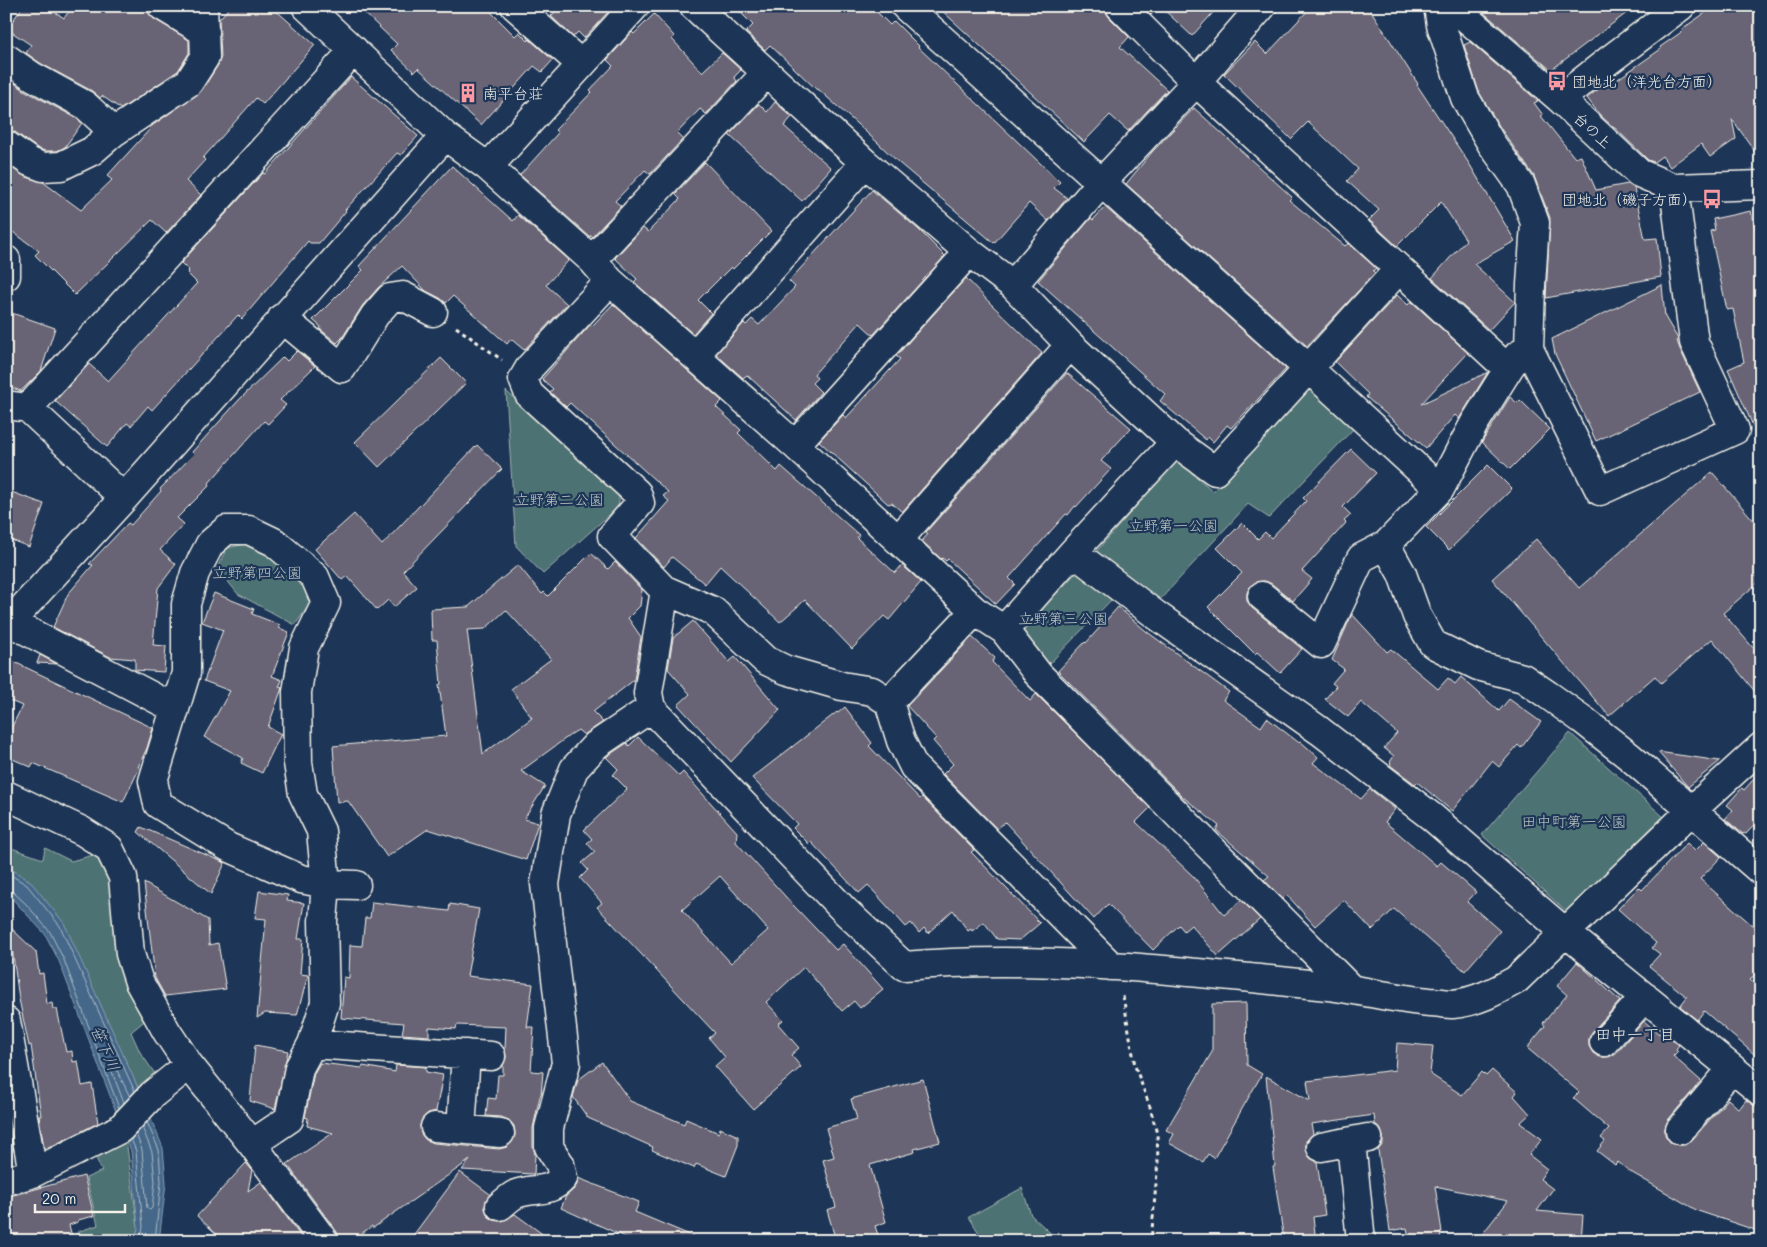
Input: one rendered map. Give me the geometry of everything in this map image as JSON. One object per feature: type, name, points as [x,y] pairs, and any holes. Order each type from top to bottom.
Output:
[{"type":"street","points":[[6,145],[30,162],[43,167],[61,166],[92,151],[114,132],[189,82],[205,57],[204,19],[162,6]]},
{"type":"street","points":[[306,6],[445,136],[488,167],[592,260],[610,281],[795,445],[975,611],[1004,630],[1038,674],[1350,988]]},
{"type":"street","points":[[516,6],[581,64]]},
{"type":"street","points":[[488,167],[635,6]]},
{"type":"street","points":[[694,6],[865,162],[968,252],[1013,285],[1070,345],[1175,442],[1215,471],[1399,269]]},
{"type":"street","points":[[905,6],[1309,368],[1440,489]]},
{"type":"street","points":[[1120,6],[1196,82],[1509,368]]},
{"type":"street","points":[[1013,285],[1101,183],[1196,82],[1262,6]]},
{"type":"street","points":[[1438,6],[1441,25],[1465,98],[1491,143],[1522,185],[1535,224],[1529,349],[1600,491],[1736,430],[1694,342],[1674,188]]},
{"type":"street","name":"台の上","points":[[1452,6],[1560,99],[1639,173],[1674,188],[1761,185]]},
{"type":"street","points":[[1560,99],[1682,6]]},
{"type":"street","points":[[124,498],[17,406],[354,50]]},
{"type":"street","points":[[6,58],[32,76],[85,105],[114,132]]},
{"type":"street","points":[[592,260],[766,73]]},
{"type":"street","points":[[174,708],[8,622],[124,498],[445,136]]},
{"type":"street","points":[[695,355],[865,162]]},
{"type":"street","points":[[795,445],[968,252]]},
{"type":"street","points":[[6,260],[6,276]]},
{"type":"street","points":[[610,281],[530,367],[523,379],[529,394],[637,493],[640,503],[612,536],[665,591],[713,611],[764,660],[786,670],[842,686],[872,691],[889,702],[901,741],[914,767],[1117,966]]},
{"type":"street","points":[[282,318],[342,368],[375,315],[390,298],[404,296],[432,312]]},
{"type":"street","points":[[898,540],[1070,345]]},
{"type":"street","points":[[1262,596],[1321,644],[1361,558],[1386,545],[1440,489],[1474,424],[1509,368],[1518,355],[1529,349]]},
{"type":"street","points":[[1004,630],[1072,552],[1175,442]]},
{"type":"street","points":[[252,1144],[289,1119],[299,1068],[312,1044],[325,1002],[323,922],[326,884],[321,831],[303,794],[298,763],[297,692],[304,648],[326,603],[315,578],[274,542],[249,530],[226,530],[210,544],[195,573],[186,604],[186,673],[153,781],[158,804],[228,847],[301,879],[326,884],[356,886]]},
{"type":"street","points":[[1386,545],[1402,574],[1416,616],[1433,644],[1478,666],[1523,678],[1583,720],[1692,810],[1761,871]]},
{"type":"street","points":[[1072,552],[1156,615],[1320,730],[1358,759],[1432,817],[1566,933],[1761,1092]]},
{"type":"street","points":[[665,590],[648,693],[651,708],[844,910],[904,966],[952,962],[1069,963],[1350,988],[1413,1000],[1452,1004],[1488,995],[1516,980],[1692,810],[1761,747]]},
{"type":"street","points":[[889,702],[975,611]]},
{"type":"street","points":[[500,1206],[515,1194],[534,1190],[546,1190],[564,1178],[560,1164],[550,1147],[549,1128],[566,1063],[545,884],[556,814],[574,769],[596,745],[651,708]]},
{"type":"street","points":[[6,795],[55,817],[109,848],[123,877],[130,954],[139,982],[167,1032],[189,1064],[252,1144],[324,1241]]},
{"type":"street","points":[[1604,1042],[1645,997]]},
{"type":"street","points":[[6,1022],[33,1173]]},
{"type":"street","points":[[312,1044],[479,1055],[448,1128],[500,1133]]},
{"type":"street","points":[[6,1181],[33,1173],[120,1129],[153,1094],[189,1064]]},
{"type":"street","points":[[1680,1130],[1732,1069]]},
{"type":"street","points":[[1321,1147],[1360,1140],[1361,1241]]},
{"type":"path","points":[[432,312],[479,342],[523,379]]},
{"type":"path","points":[[1117,966],[1135,1066],[1150,1107],[1157,1134],[1158,1161],[1151,1241]]},
{"type":"green space","name":"立野第一公園","points":[[1311,386],[1356,426],[1269,518],[1248,504],[1157,603],[1093,555],[1177,460],[1213,491]]},
{"type":"green space","name":"立野第二公園","points":[[506,391],[619,493],[619,506],[543,574],[516,546]]},
{"type":"green space","name":"立野第四公園","points":[[254,542],[273,547],[315,597],[295,625],[238,594],[217,568],[227,548]]},
{"type":"green space","name":"立野第三公園","points":[[1079,570],[1114,597],[1048,665],[1020,631]]},
{"type":"green space","name":"田中町第一公園","points":[[1570,733],[1666,819],[1567,912],[1482,835]]},
{"type":"green space","points":[[6,846],[43,859],[45,848],[71,861],[97,854],[114,878],[148,1018],[131,1032],[140,1052],[160,1081],[139,1090],[115,1040],[30,881],[6,866]]},
{"type":"green space","points":[[126,1139],[138,1228],[135,1241],[78,1241],[77,1232],[98,1225],[86,1178],[102,1171],[94,1154]]},
{"type":"green space","points":[[1022,1188],[1031,1215],[1059,1241],[984,1241],[969,1217]]},
{"type":"water","name":"笹下川","points":[[6,866],[30,881],[64,923],[163,1148],[166,1183],[159,1241],[135,1241],[138,1228],[131,1151],[59,961],[45,934],[6,892]]},
{"type":"building","points":[[23,6],[46,6],[64,18],[73,6],[144,6],[154,19],[189,40],[189,53],[178,71],[121,109],[102,96],[100,98],[92,91],[40,63],[26,53],[31,45],[7,29]]},
{"type":"building","points":[[231,6],[271,6],[315,45],[263,104],[256,98],[203,158],[205,160],[186,181],[201,195],[166,233],[152,220],[75,295],[35,255],[39,251],[6,227],[6,164],[24,176],[43,182],[81,210],[112,180],[107,176],[149,128],[202,90],[221,57],[219,19]]},
{"type":"building","points":[[357,6],[485,6],[515,36],[519,32],[553,60],[542,72],[534,66],[481,125],[418,68],[414,72],[391,50],[397,44]]},
{"type":"building","points":[[551,6],[603,6],[609,11],[584,38],[578,32],[573,37],[551,16],[556,11]]},
{"type":"building","points":[[734,6],[871,6],[890,25],[894,21],[918,47],[1060,182],[1054,188],[1067,198],[1048,221],[1029,203],[994,243],[899,163],[770,45],[765,50],[746,32],[753,25]]},
{"type":"building","points":[[937,6],[1105,6],[1109,17],[1129,37],[1120,47],[1167,90],[1128,131],[1110,115],[1084,142]]},
{"type":"building","points":[[1142,6],[1159,6],[1151,15]]},
{"type":"building","points":[[1160,6],[1219,6],[1192,36]]},
{"type":"building","points":[[1312,6],[1368,6],[1470,165],[1515,241],[1474,264],[1515,302],[1489,330],[1432,278],[1466,240],[1441,202],[1397,246],[1369,220],[1379,210],[1347,181],[1358,169],[1308,122],[1291,139],[1224,74],[1255,42],[1267,54]]},
{"type":"building","points":[[1479,6],[1636,6],[1551,70],[1483,12]]},
{"type":"building","points":[[1715,6],[1761,6],[1761,160],[1732,119],[1736,139],[1710,157],[1701,144],[1670,167],[1662,156],[1654,162],[1648,160],[1599,114],[1587,98],[1613,78],[1615,81],[1661,49],[1660,47],[1683,31],[1682,29]]},
{"type":"building","points":[[654,14],[674,36],[672,39],[702,72],[722,53],[741,70],[734,77],[737,81],[706,114],[700,109],[677,133],[683,139],[650,174],[645,170],[615,201],[621,206],[590,237],[520,175],[558,133],[555,130],[592,92],[590,90],[613,66],[607,60],[632,32],[634,34]]},
{"type":"building","points":[[1470,42],[1538,101],[1534,103],[1543,115],[1541,116],[1575,158],[1581,156],[1596,190],[1628,184],[1634,188],[1645,239],[1657,238],[1661,277],[1546,298],[1550,218],[1534,176],[1501,129],[1479,92],[1464,45]]},
{"type":"building","points":[[351,77],[418,136],[401,155],[397,153],[345,210],[319,243],[310,243],[308,241],[242,319],[238,315],[152,410],[148,406],[131,426],[127,423],[107,447],[55,401],[89,364],[108,381],[197,283],[187,273],[189,271],[181,263],[263,173],[265,174]]},
{"type":"building","points":[[9,79],[24,90],[82,123],[65,147],[57,151],[45,151],[37,148],[15,132],[6,130],[6,82]]},
{"type":"building","points":[[775,102],[792,117],[784,126],[831,168],[802,201],[729,135],[759,104],[767,112]]},
{"type":"building","points":[[1194,108],[1292,197],[1289,200],[1345,246],[1348,243],[1376,268],[1373,271],[1375,273],[1307,346],[1126,184],[1152,152]]},
{"type":"building","points":[[705,162],[771,231],[733,269],[731,267],[698,300],[711,313],[693,334],[634,282],[637,279],[615,258],[643,228],[648,232],[680,199],[675,194]]},
{"type":"building","points":[[452,166],[513,221],[518,215],[569,260],[546,285],[567,304],[524,350],[511,339],[507,344],[453,296],[446,303],[426,291],[402,266],[363,305],[337,343],[320,329],[321,327],[313,320],[363,270],[359,266]]},
{"type":"building","points":[[872,190],[918,229],[945,256],[873,335],[860,323],[814,374],[817,378],[812,383],[821,392],[796,420],[747,375],[743,378],[716,354],[744,323],[746,325],[752,319],[759,325],[795,287],[789,281]]},
{"type":"building","points":[[1105,207],[1286,369],[1231,428],[1227,425],[1213,442],[1208,437],[1206,440],[1160,401],[1165,394],[1038,281],[1091,218],[1093,220]]},
{"type":"building","points":[[1751,211],[1761,254],[1761,444],[1728,369],[1744,362],[1733,309],[1727,310],[1710,231],[1715,230],[1713,219]]},
{"type":"building","points":[[966,278],[1042,353],[902,512],[892,503],[888,504],[819,441],[843,415],[846,418],[900,359],[896,356]]},
{"type":"building","points":[[1662,285],[1665,317],[1678,339],[1680,349],[1700,392],[1596,441],[1555,354],[1552,339]]},
{"type":"building","points":[[1397,295],[1408,305],[1411,301],[1468,353],[1421,404],[1488,372],[1459,419],[1455,415],[1426,448],[1366,397],[1368,394],[1335,362]]},
{"type":"building","points":[[613,304],[722,401],[716,407],[741,430],[738,433],[777,471],[781,466],[859,535],[857,538],[895,573],[902,565],[921,582],[889,620],[884,616],[852,649],[805,600],[780,622],[720,566],[705,584],[672,557],[664,567],[636,538],[669,501],[663,496],[668,492],[570,403],[566,407],[550,392],[553,389],[542,379],[590,325],[592,326]]},
{"type":"building","points":[[6,311],[55,328],[41,371],[21,391],[6,386]]},
{"type":"building","points":[[297,351],[315,366],[280,400],[286,405],[268,424],[264,421],[209,483],[210,485],[177,518],[184,524],[160,550],[176,564],[158,588],[153,645],[166,646],[164,672],[135,670],[135,659],[110,657],[53,627],[68,594],[93,565],[89,564],[128,523],[131,525],[161,491],[160,489],[194,454],[192,452],[239,400],[283,357],[287,361]]},
{"type":"building","points":[[441,358],[466,383],[379,467],[355,442]]},
{"type":"building","points":[[1067,373],[1131,428],[1101,461],[1111,469],[1068,515],[1066,514],[1009,578],[1015,584],[996,604],[948,559],[946,561],[941,559],[922,541],[928,534],[926,532]]},
{"type":"building","points":[[1510,397],[1517,403],[1520,400],[1550,429],[1510,469],[1482,442]]},
{"type":"building","points":[[477,445],[502,469],[403,571],[417,587],[394,607],[388,600],[377,610],[347,576],[342,580],[315,549],[354,514],[382,545]]},
{"type":"building","points":[[1351,449],[1376,473],[1343,507],[1351,515],[1344,521],[1346,523],[1302,571],[1312,579],[1293,601],[1272,584],[1265,581],[1256,582],[1247,593],[1247,601],[1252,608],[1302,649],[1280,673],[1257,652],[1255,654],[1208,607],[1242,573],[1217,548],[1242,523],[1258,539],[1265,532],[1271,538],[1306,501],[1303,498]]},
{"type":"building","points":[[1488,465],[1512,489],[1449,550],[1426,527]]},
{"type":"building","points":[[1712,472],[1761,529],[1761,580],[1723,613],[1761,657],[1761,699],[1712,639],[1661,683],[1655,676],[1609,716],[1492,579],[1536,539],[1579,588]]},
{"type":"building","points":[[6,490],[44,504],[29,547],[6,538]]},
{"type":"building","points":[[591,553],[608,569],[615,562],[642,590],[640,606],[628,618],[641,637],[634,680],[593,712],[603,722],[584,735],[578,730],[521,771],[545,786],[524,819],[538,823],[526,860],[428,829],[387,857],[348,801],[337,802],[333,746],[446,736],[439,685],[441,684],[437,640],[432,640],[431,609],[468,607],[518,565],[542,594],[544,592],[548,596]],"holes":[[[506,610],[551,659],[511,689],[532,718],[483,754],[467,630],[485,629]]]},
{"type":"building","points":[[214,593],[254,609],[252,614],[280,625],[279,628],[289,632],[272,676],[282,680],[279,687],[282,688],[268,727],[281,734],[262,773],[241,763],[243,758],[204,737],[230,691],[204,681],[223,630],[202,622]]},
{"type":"building","points":[[1118,607],[1146,631],[1229,692],[1223,700],[1261,727],[1267,718],[1298,742],[1300,741],[1318,757],[1313,763],[1361,799],[1370,789],[1395,809],[1385,822],[1437,866],[1441,862],[1476,892],[1467,902],[1500,931],[1465,971],[1394,909],[1372,930],[1344,900],[1315,926],[1287,895],[1283,899],[1264,880],[1269,876],[1216,830],[1219,826],[1182,796],[1058,671]]},
{"type":"building","points":[[1352,614],[1387,652],[1391,649],[1438,689],[1448,678],[1455,684],[1461,677],[1499,711],[1509,699],[1541,722],[1521,748],[1518,745],[1499,767],[1492,761],[1452,811],[1417,782],[1415,784],[1390,765],[1394,756],[1384,748],[1397,733],[1361,702],[1348,717],[1325,699],[1336,686],[1332,683],[1344,669],[1332,660]]},
{"type":"building","points":[[693,621],[729,662],[735,657],[780,710],[731,762],[678,705],[690,694],[668,669],[673,638]]},
{"type":"building","points":[[972,637],[995,658],[992,662],[1030,701],[1036,694],[1150,808],[1136,822],[1194,877],[1224,915],[1241,900],[1260,919],[1218,956],[1191,925],[1184,931],[1179,925],[1153,950],[1108,904],[1094,919],[1005,822],[997,829],[943,774],[953,764],[933,741],[936,738],[907,706]]},
{"type":"building","points":[[40,655],[57,664],[37,663]]},
{"type":"building","points":[[6,658],[153,728],[147,748],[138,767],[140,767],[123,802],[33,763],[31,767],[6,756],[6,739],[22,706],[6,699]]},
{"type":"building","points":[[845,707],[872,743],[869,746],[920,799],[922,797],[974,850],[971,852],[1040,923],[1020,940],[997,939],[984,922],[972,931],[971,929],[968,931],[953,910],[928,933],[924,928],[919,933],[911,923],[906,927],[868,885],[859,893],[811,842],[809,844],[793,828],[797,824],[752,778]]},
{"type":"building","points":[[638,737],[679,776],[683,772],[737,832],[736,842],[794,906],[836,950],[843,944],[883,989],[860,1008],[854,1001],[842,1011],[804,967],[766,1002],[783,1020],[778,1024],[799,1048],[791,1055],[801,1067],[753,1109],[715,1066],[725,1057],[709,1038],[715,1033],[597,907],[602,903],[580,878],[588,870],[582,863],[595,852],[587,843],[592,839],[584,830],[627,789],[613,775],[618,769],[606,757],[627,743],[629,746]],"holes":[[[720,876],[768,930],[731,963],[682,910]]]},
{"type":"building","points":[[1658,752],[1720,761],[1688,787]]},
{"type":"building","points":[[1761,771],[1761,818],[1746,834],[1743,834],[1725,819],[1733,810],[1727,805]]},
{"type":"building","points":[[141,827],[225,863],[211,894],[138,832]]},
{"type":"building","points":[[1704,842],[1721,857],[1700,879],[1761,933],[1761,968],[1750,980],[1761,989],[1761,1060],[1704,1011],[1697,1020],[1680,1006],[1687,997],[1649,966],[1660,954],[1652,948],[1656,943],[1618,909],[1639,887],[1642,890],[1687,843],[1695,851]]},
{"type":"building","points":[[144,883],[208,920],[209,945],[218,943],[226,989],[165,996],[155,978]]},
{"type":"building","points":[[259,891],[288,895],[287,901],[304,903],[298,939],[303,939],[300,974],[308,975],[297,1015],[265,1013],[257,1018],[266,919],[255,918]]},
{"type":"building","points":[[372,902],[449,911],[450,904],[479,909],[467,976],[533,984],[527,1027],[534,1027],[531,1071],[543,1072],[541,1095],[533,1128],[534,1174],[462,1170],[470,1160],[373,1228],[372,1226],[351,1241],[339,1241],[337,1232],[287,1164],[333,1133],[307,1126],[308,1118],[305,1117],[314,1073],[320,1063],[362,1068],[363,1066],[395,1072],[396,1065],[426,1067],[426,1072],[443,1075],[436,1111],[428,1113],[420,1125],[421,1134],[426,1140],[434,1143],[499,1149],[507,1147],[515,1135],[514,1126],[509,1120],[501,1117],[486,1116],[488,1098],[496,1099],[498,1075],[503,1075],[503,1065],[506,1058],[506,1027],[457,1025],[456,1029],[429,1027],[429,1036],[402,1034],[404,1023],[341,1018],[344,977],[349,978],[350,945],[362,946],[365,918],[370,918]]},
{"type":"building","points":[[9,926],[36,952],[39,974],[43,973],[47,1004],[52,1003],[53,1009],[57,1009],[66,1052],[72,1051],[73,1062],[78,1061],[82,1086],[92,1084],[98,1123],[50,1147],[44,1148],[31,1045],[29,1046],[19,999]]},
{"type":"building","points":[[1577,962],[1620,1001],[1592,1032],[1589,1038],[1589,1046],[1593,1053],[1600,1057],[1609,1057],[1616,1053],[1644,1021],[1659,1034],[1661,1031],[1679,1045],[1676,1049],[1678,1051],[1673,1056],[1701,1081],[1668,1120],[1665,1135],[1670,1142],[1685,1145],[1692,1140],[1728,1099],[1739,1109],[1746,1100],[1761,1107],[1761,1232],[1698,1211],[1629,1171],[1618,1162],[1615,1165],[1597,1151],[1605,1141],[1601,1138],[1609,1129],[1573,1098],[1579,1092],[1527,1048],[1545,1026],[1543,1023],[1567,995],[1557,986]]},
{"type":"building","points":[[1246,1003],[1247,1065],[1262,1074],[1214,1158],[1208,1154],[1203,1162],[1169,1143],[1174,1134],[1166,1130],[1212,1052],[1212,1004]]},
{"type":"building","points":[[1397,1043],[1433,1046],[1430,1074],[1462,1095],[1482,1072],[1486,1076],[1492,1070],[1517,1092],[1514,1096],[1530,1114],[1520,1123],[1542,1139],[1529,1155],[1547,1169],[1540,1179],[1553,1189],[1537,1211],[1583,1215],[1581,1241],[1477,1241],[1508,1201],[1435,1186],[1442,1232],[1440,1232],[1441,1241],[1416,1241],[1416,1236],[1409,1237],[1407,1228],[1390,1231],[1378,1150],[1383,1144],[1383,1136],[1380,1128],[1375,1124],[1374,1115],[1311,1124],[1313,1134],[1306,1141],[1306,1149],[1310,1158],[1317,1162],[1325,1215],[1313,1217],[1316,1241],[1284,1241],[1273,1167],[1275,1166],[1266,1076],[1310,1101],[1307,1081],[1395,1070]]},
{"type":"building","points":[[255,1045],[288,1051],[275,1109],[250,1101]]},
{"type":"building","points":[[602,1062],[630,1101],[684,1124],[686,1119],[719,1133],[720,1128],[738,1136],[738,1145],[726,1176],[696,1164],[694,1168],[652,1150],[653,1147],[588,1118],[573,1097],[578,1080]]},
{"type":"building","points":[[923,1079],[940,1142],[914,1149],[915,1152],[870,1165],[886,1222],[875,1226],[880,1241],[836,1241],[827,1210],[836,1207],[823,1160],[834,1157],[826,1128],[857,1119],[851,1099]]},
{"type":"building","points":[[6,1120],[8,1120],[13,1151],[6,1152]]},
{"type":"building","points":[[246,1163],[252,1170],[248,1191],[261,1182],[304,1241],[224,1241],[197,1216]]},
{"type":"building","points":[[460,1172],[490,1194],[486,1200],[485,1208],[488,1216],[494,1220],[502,1221],[515,1214],[552,1241],[409,1241]]},
{"type":"building","points":[[84,1176],[94,1216],[78,1220],[78,1222],[69,1225],[73,1241],[6,1241],[6,1197]]},
{"type":"building","points":[[578,1178],[639,1202],[635,1212],[704,1241],[634,1241],[561,1208],[566,1196],[578,1183]]},
{"type":"place","name":"団地北（洋光台方面）","points":[[1557,81]]},
{"type":"place","name":"南平台荘","points":[[468,93]]},
{"type":"place","name":"団地北（磯子方面）","points":[[1712,199]]},
{"type":"district","name":"田中一丁目","points":[[1635,1033]]}]
